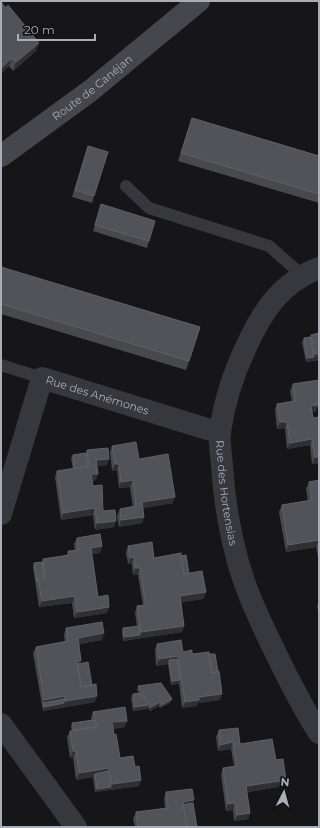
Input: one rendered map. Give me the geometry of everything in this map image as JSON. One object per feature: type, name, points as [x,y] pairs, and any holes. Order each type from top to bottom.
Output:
[{"type":"street","name":"Route de Canéjan","points":[[1,156],[90,91],[199,1]]},
{"type":"street","name":"Rue des Hortensias","points":[[310,271],[273,301],[252,334],[235,371],[220,433],[223,486],[230,527],[244,581],[267,636],[291,684],[319,734]]},
{"type":"street","name":"Rue des Anémones","points":[[1,514],[42,378],[220,433]]},
{"type":"street","points":[[1,724],[76,827]]},
{"type":"lane","points":[[126,186],[149,208],[269,246],[310,271]]},
{"type":"lane","points":[[1,365],[42,378]]},
{"type":"building","points":[[1,2],[6,8],[8,5],[39,43],[16,62],[12,58],[1,68]]},
{"type":"building","points":[[192,118],[319,156],[319,194],[181,153]]},
{"type":"building","points":[[88,146],[108,152],[94,196],[75,190]]},
{"type":"building","points":[[101,204],[155,221],[149,241],[95,225]]},
{"type":"building","points":[[1,267],[200,327],[189,361],[1,304]]},
{"type":"building","points":[[319,333],[319,354],[315,354],[311,335]]},
{"type":"building","points":[[310,337],[314,357],[307,358],[304,338]]},
{"type":"building","points":[[319,380],[318,405],[311,406],[313,418],[319,417],[319,457],[315,457],[312,439],[290,443],[287,422],[280,422],[277,404],[295,401],[293,384]]},
{"type":"building","points":[[136,442],[139,459],[168,454],[175,497],[142,502],[144,517],[121,520],[120,509],[136,506],[133,480],[121,482],[119,464],[115,464],[112,446]]},
{"type":"building","points":[[108,448],[109,459],[96,460],[98,474],[91,474],[93,486],[102,485],[103,511],[115,510],[116,521],[97,523],[95,508],[63,513],[57,471],[89,466],[87,450]]},
{"type":"building","points":[[86,453],[88,467],[74,468],[73,455]]},
{"type":"building","points":[[319,480],[319,540],[288,545],[282,505],[312,500],[309,482]]},
{"type":"building","points":[[100,534],[102,546],[91,548],[98,597],[108,595],[109,607],[77,612],[75,596],[42,601],[38,579],[45,578],[43,559],[69,555],[68,551],[78,550],[77,538]]},
{"type":"building","points":[[152,542],[154,558],[181,553],[184,574],[202,571],[206,592],[180,596],[184,626],[141,632],[137,606],[146,605],[140,568],[135,568],[134,557],[130,558],[128,546]]},
{"type":"building","points":[[186,555],[189,573],[184,574],[181,556]]},
{"type":"building","points":[[42,562],[44,579],[38,579],[37,582],[34,563]]},
{"type":"building","points":[[102,622],[104,633],[78,638],[81,661],[77,661],[81,687],[96,684],[97,696],[65,701],[65,696],[44,700],[36,647],[68,641],[66,628]]},
{"type":"building","points":[[139,626],[140,635],[124,637],[123,628]]},
{"type":"building","points":[[181,640],[183,652],[192,650],[192,654],[209,652],[212,673],[219,671],[222,694],[199,697],[199,700],[185,702],[178,656],[159,659],[157,644]]},
{"type":"building","points":[[209,654],[215,654],[218,672],[212,673]]},
{"type":"building","points":[[177,659],[180,680],[172,681],[169,660]]},
{"type":"building","points":[[88,662],[92,685],[81,687],[78,664]]},
{"type":"building","points":[[161,683],[172,699],[162,705],[160,702],[151,707],[138,686]]},
{"type":"building","points":[[140,693],[148,705],[135,707],[133,694]]},
{"type":"building","points":[[64,699],[64,703],[44,707],[43,703]]},
{"type":"building","points":[[125,707],[127,721],[112,722],[114,735],[116,734],[120,758],[133,756],[135,767],[139,766],[141,780],[112,784],[109,768],[79,773],[76,751],[73,751],[70,731],[97,727],[93,712]]},
{"type":"building","points":[[94,720],[95,727],[74,730],[72,723]]},
{"type":"building","points":[[238,728],[240,744],[272,739],[276,760],[283,759],[286,780],[246,786],[250,813],[237,815],[235,803],[228,804],[223,768],[237,766],[233,742],[220,745],[219,730]]},
{"type":"building","points":[[108,771],[111,787],[97,789],[95,774]]},
{"type":"building","points":[[192,789],[194,800],[183,802],[187,827],[138,827],[136,812],[168,808],[166,792]]},
{"type":"building","points":[[193,803],[197,827],[187,827],[183,805]]}]
